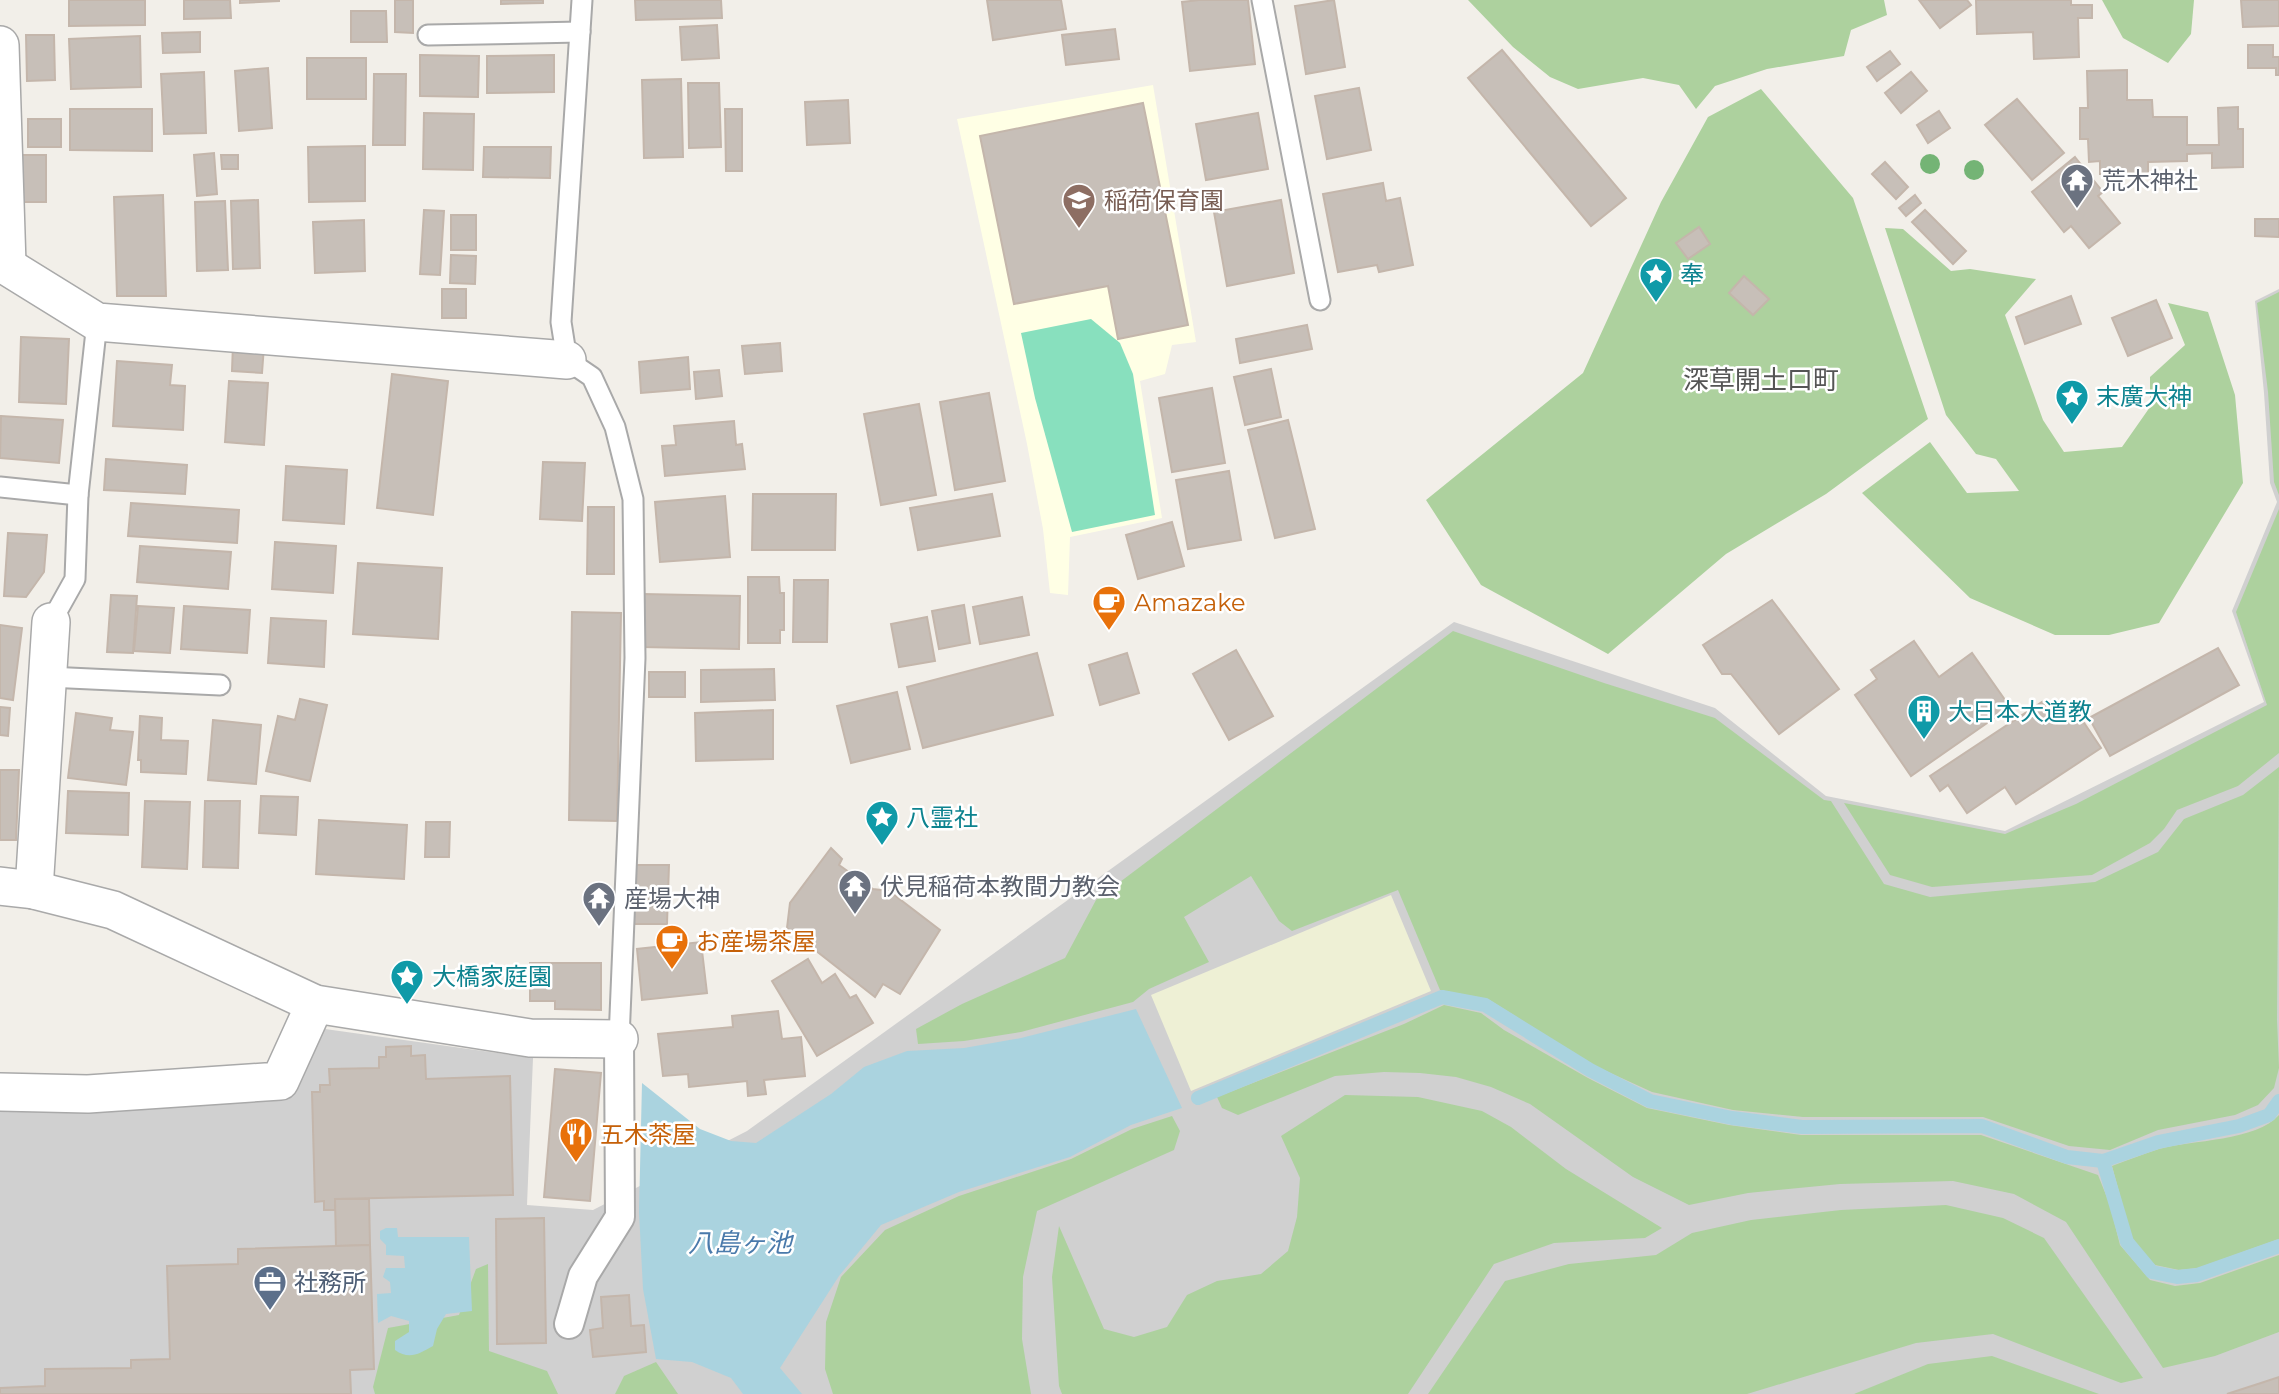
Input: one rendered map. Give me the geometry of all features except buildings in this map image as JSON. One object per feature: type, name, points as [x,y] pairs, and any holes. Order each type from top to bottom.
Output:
[{"type":"street","points":[[0,45],[4,264],[97,322],[567,360]]},
{"type":"street","points":[[51,622],[48,677],[17,888],[113,910],[315,1004],[530,1038],[619,1039],[620,1217],[583,1276],[569,1324]]},
{"type":"street","points":[[0,1091],[88,1094],[280,1081],[315,1004]]},
{"type":"lane","points":[[582,0],[561,322],[567,360],[592,377],[615,427],[633,499],[635,658],[619,1039]]},
{"type":"lane","points":[[1262,0],[1320,300]]},
{"type":"lane","points":[[428,35],[580,32]]},
{"type":"lane","points":[[51,622],[75,579],[78,495],[97,322]]},
{"type":"lane","points":[[0,488],[78,495]]},
{"type":"lane","points":[[48,677],[220,685]]},
{"type":"shaded area","name":"稲荷保育園","points":[[1153,85],[1196,342],[1172,345],[1165,374],[1140,381],[1162,518],[1070,537],[1068,595],[1050,593],[1043,529],[1027,444],[957,119]]},
{"type":"shaded area","points":[[2279,289],[2279,1394],[0,1394],[0,1104],[91,1105],[286,1098],[325,1029],[533,1058],[527,1205],[593,1210],[747,1131],[1454,622],[1715,708],[1826,796],[2005,831],[2264,702],[2232,611],[2277,502],[2270,483],[2255,301]]},
{"type":"shaded area","points":[[1391,895],[1431,991],[1191,1091],[1151,995]]},
{"type":"green space","points":[[1468,0],[1884,0],[1887,15],[1851,30],[1844,56],[1767,69],[1715,86],[1696,109],[1679,85],[1643,78],[1578,89],[1550,77],[1513,47]]},
{"type":"green space","points":[[2102,0],[2194,0],[2191,34],[2168,63],[2123,38]]},
{"type":"green space","points":[[1761,89],[1853,198],[1928,419],[1826,494],[1726,554],[1608,654],[1481,585],[1426,500],[1583,373],[1661,202],[1708,117]]},
{"type":"green space","points":[[1885,228],[1903,229],[1951,271],[1970,269],[2036,279],[2005,315],[2043,420],[2064,452],[2122,447],[2150,407],[2150,377],[2185,345],[2168,303],[2208,312],[2235,395],[2243,483],[2159,623],[2109,635],[2055,635],[1970,598],[1862,493],[1930,442],[1967,493],[2019,491],[1996,459],[1976,454],[1946,415]]},
{"type":"green space","points":[[2279,292],[2279,495],[2274,482],[2268,392],[2257,303]]},
{"type":"green space","points":[[1091,319],[1120,343],[1133,374],[1155,515],[1072,532],[1035,398],[1021,333]]},
{"type":"green space","points":[[2279,509],[2279,753],[2238,786],[2177,810],[2150,843],[2092,875],[1932,887],[1890,875],[1844,803],[2005,834],[2076,804],[2267,705],[2236,612]]},
{"type":"green space","points":[[1453,631],[1715,718],[1824,800],[1831,801],[1884,884],[1930,897],[2095,882],[2158,852],[2184,819],[2243,795],[2279,767],[2279,1068],[2274,1088],[2258,1105],[2235,1115],[2158,1130],[2110,1150],[2069,1146],[1983,1117],[1803,1117],[1733,1110],[1652,1092],[1593,1065],[1488,999],[1440,990],[1398,890],[1292,931],[1279,921],[1251,876],[1184,917],[1209,962],[1149,989],[1133,1002],[1021,1032],[964,1041],[918,1044],[916,1029],[962,1004],[1065,958],[1096,900]]},
{"type":"green space","points":[[1444,1005],[1481,1013],[1504,1030],[1647,1108],[1729,1125],[1801,1135],[1981,1135],[2098,1175],[2110,1205],[2120,1245],[2150,1280],[2175,1286],[2200,1283],[2279,1255],[2279,1332],[2215,1356],[2163,1368],[2066,1222],[2014,1194],[1953,1181],[1840,1184],[1748,1193],[1689,1205],[1633,1177],[1530,1104],[1491,1087],[1456,1077],[1384,1072],[1335,1076],[1238,1115],[1222,1108],[1217,1097],[1404,1024]]},
{"type":"green space","points":[[1345,1095],[1418,1097],[1482,1111],[1511,1127],[1566,1169],[1662,1228],[1645,1238],[1554,1243],[1494,1264],[1408,1394],[1062,1394],[1059,1386],[1052,1277],[1059,1226],[1104,1329],[1134,1337],[1167,1327],[1187,1295],[1217,1281],[1261,1274],[1288,1251],[1297,1217],[1300,1178],[1281,1136]]},
{"type":"green space","points":[[2279,1115],[2279,1239],[2198,1268],[2179,1270],[2155,1265],[2132,1240],[2112,1166],[2159,1149],[2240,1135],[2269,1124]]},
{"type":"green space","points":[[1172,1116],[1180,1131],[1174,1150],[1037,1211],[1023,1277],[1022,1339],[1031,1394],[833,1394],[825,1369],[826,1322],[841,1277],[885,1230],[959,1196],[1071,1159],[1132,1129]]},
{"type":"green space","points":[[1946,1205],[2003,1218],[2044,1238],[2143,1378],[2121,1383],[1993,1334],[1916,1343],[1747,1394],[1428,1394],[1505,1281],[1569,1264],[1656,1255],[1692,1233],[1751,1220],[1841,1210]]},
{"type":"green space","points":[[488,1264],[489,1351],[547,1371],[558,1394],[375,1394],[373,1387],[388,1328],[459,1315],[476,1269]]},
{"type":"green space","points":[[1992,1356],[2099,1394],[1854,1394],[1928,1364]]},
{"type":"green space","points":[[656,1362],[678,1394],[615,1394],[624,1376]]},
{"type":"water","name":"八島ヶ池","points":[[1136,1009],[1182,1108],[1131,1125],[1070,1157],[959,1192],[881,1225],[839,1276],[780,1368],[802,1394],[743,1394],[731,1378],[692,1362],[656,1359],[643,1289],[639,1212],[642,1083],[700,1129],[731,1141],[756,1143],[831,1094],[864,1067],[907,1051],[964,1048],[1021,1038]]},
{"type":"water","points":[[397,1228],[398,1237],[469,1237],[472,1311],[446,1314],[437,1329],[433,1346],[414,1355],[405,1355],[395,1350],[395,1341],[409,1332],[409,1321],[391,1316],[378,1323],[377,1294],[391,1293],[390,1282],[383,1277],[386,1268],[405,1268],[404,1256],[386,1255],[386,1245],[380,1239],[380,1231]]},
{"type":"waterway","points":[[1198,1098],[1442,997],[1485,1005],[1590,1070],[1650,1101],[1732,1118],[1802,1127],[1982,1126],[2067,1157],[2103,1161],[2158,1142],[2239,1126],[2269,1115],[2279,1101]]},
{"type":"waterway","points":[[2103,1161],[2127,1242],[2152,1272],[2177,1277],[2197,1275],[2279,1246]]},
{"type":"place","name":"荒木神社","points":[[2077,210]]},
{"type":"place","name":"稲荷保育園","points":[[1079,230]]},
{"type":"place","name":"奉","points":[[1656,304]]},
{"type":"place","name":"末廣大神","points":[[2072,426]]},
{"type":"place","name":"Amazake","points":[[1109,632]]},
{"type":"place","name":"大日本大道教","points":[[1924,741]]},
{"type":"place","name":"八霊社","points":[[882,847]]},
{"type":"place","name":"伏見稲荷本教間力教会","points":[[855,916]]},
{"type":"place","name":"産場大神","points":[[599,928]]},
{"type":"place","name":"お産場茶屋","points":[[672,971]]},
{"type":"place","name":"大橋家庭園","points":[[407,1006]]},
{"type":"place","name":"五木茶屋","points":[[576,1164]]},
{"type":"place","name":"社務所","points":[[270,1312]]},
{"type":"district","name":"深草開土口町","points":[[1761,380]]}]
